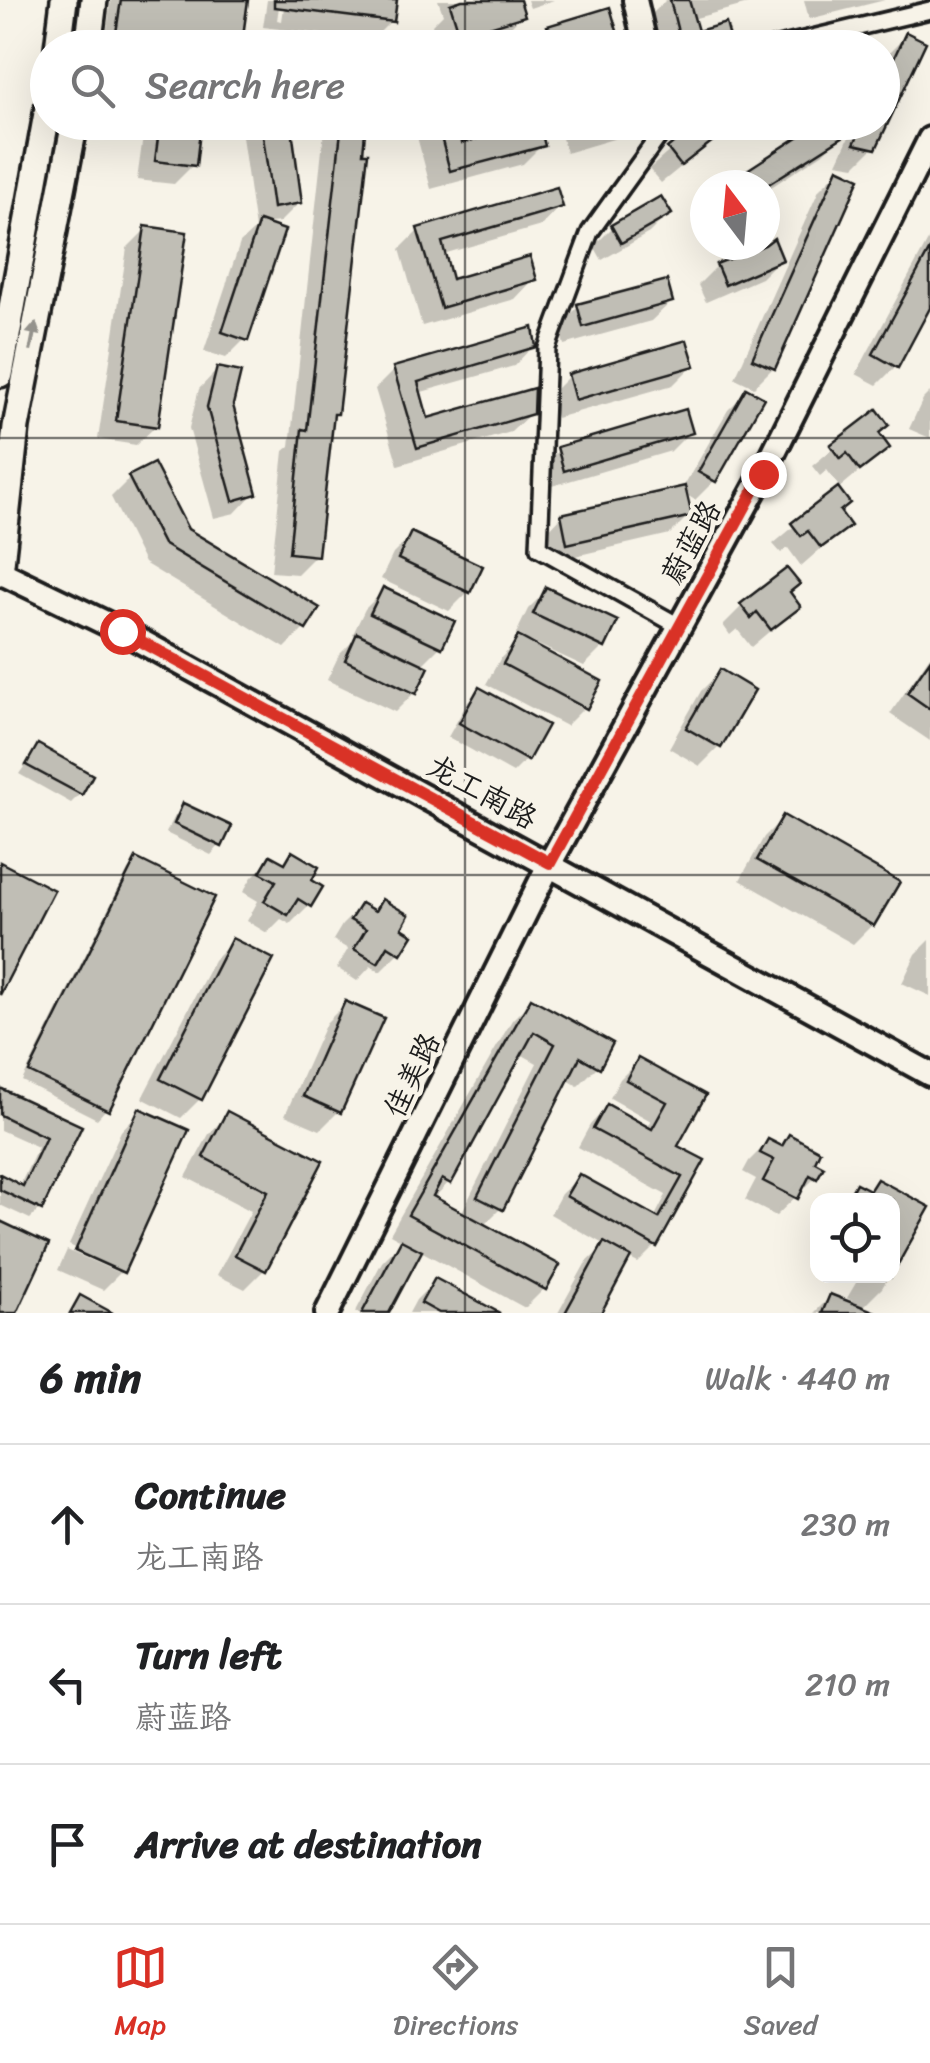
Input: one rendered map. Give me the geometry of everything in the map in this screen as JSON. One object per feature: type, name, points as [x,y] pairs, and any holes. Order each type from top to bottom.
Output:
[{"type":"main road","points":[[60,30],[64,0]]},
{"type":"main road","points":[[90,30],[94,0]]},
{"type":"main road","points":[[0,374],[42,140]]},
{"type":"main road","points":[[0,572],[16,427],[71,140]]},
{"type":"street","points":[[634,0],[642,30]]},
{"type":"street","points":[[846,30],[930,10]]},
{"type":"street","points":[[657,140],[590,232],[548,348],[539,548],[679,626]]},
{"type":"street","name":"蔚蓝路","points":[[550,863],[763,474],[929,145]]},
{"type":"street","name":"龙工南路","points":[[0,572],[122,631],[930,1074]]},
{"type":"street","name":"佳美路","points":[[327,1313],[550,863]]},
{"type":"building","points":[[121,0],[248,0],[244,30],[116,30]]},
{"type":"building","points":[[274,0],[397,0],[394,22],[274,7]]},
{"type":"building","points":[[462,0],[520,0],[525,16],[480,30],[458,30],[450,4]]},
{"type":"building","points":[[670,0],[689,0],[698,30],[678,30]]},
{"type":"building","points":[[610,7],[617,30],[548,30],[547,26]]},
{"type":"building","points":[[726,23],[728,30],[702,30]]},
{"type":"building","points":[[906,32],[926,42],[900,98],[900,45]]},
{"type":"building","points":[[158,140],[199,140],[196,166],[155,161]]},
{"type":"building","points":[[264,140],[293,140],[302,203],[273,208]]},
{"type":"building","points":[[340,140],[364,140],[363,153],[368,153],[318,556],[289,553],[302,429],[307,430]]},
{"type":"building","points":[[442,140],[544,140],[545,146],[450,171]]},
{"type":"building","points":[[677,140],[714,140],[681,166],[667,148]]},
{"type":"building","points":[[793,140],[838,140],[780,177],[780,170],[747,170]]},
{"type":"building","points":[[856,140],[880,140],[876,149],[854,144]]},
{"type":"building","points":[[838,168],[860,178],[775,369],[752,359]]},
{"type":"building","points":[[557,187],[563,207],[442,242],[452,279],[530,256],[537,280],[441,308],[417,228]]},
{"type":"building","points":[[661,196],[672,214],[621,243],[611,225]]},
{"type":"building","points":[[259,221],[285,230],[248,341],[222,332]]},
{"type":"building","points":[[145,226],[187,232],[158,427],[116,421]]},
{"type":"building","points":[[930,249],[930,308],[898,368],[873,354]]},
{"type":"building","points":[[780,253],[783,260],[725,285],[716,264],[726,260],[780,260]]},
{"type":"building","points":[[667,280],[673,302],[583,327],[577,304]]},
{"type":"building","points":[[533,327],[536,347],[418,382],[428,418],[534,388],[533,414],[417,448],[393,367]]},
{"type":"building","points":[[687,340],[695,366],[575,400],[568,374]]},
{"type":"building","points":[[217,367],[241,372],[233,405],[257,494],[233,501],[207,407]]},
{"type":"building","points":[[746,388],[764,398],[716,482],[698,472]]},
{"type":"building","points":[[686,409],[693,433],[564,471],[557,447]]},
{"type":"building","points":[[877,409],[889,425],[879,433],[890,448],[860,471],[847,453],[840,459],[830,445]]},
{"type":"building","points":[[154,463],[188,529],[320,608],[306,630],[163,544],[128,476]]},
{"type":"building","points":[[685,486],[692,516],[567,544],[561,514]]},
{"type":"building","points":[[838,487],[850,503],[840,511],[851,526],[821,548],[808,531],[801,536],[791,523]]},
{"type":"building","points":[[411,532],[483,566],[470,593],[398,559]]},
{"type":"building","points":[[787,568],[800,584],[790,592],[801,607],[771,630],[757,612],[751,618],[740,604]]},
{"type":"building","points":[[383,587],[455,621],[442,648],[370,614]]},
{"type":"building","points":[[546,587],[618,621],[605,648],[533,614]]},
{"type":"building","points":[[357,633],[429,667],[416,694],[345,660]]},
{"type":"building","points":[[518,636],[602,681],[587,709],[503,664]]},
{"type":"building","points":[[930,660],[930,709],[907,693]]},
{"type":"building","points":[[720,669],[755,690],[721,748],[686,728]]},
{"type":"building","points":[[479,687],[548,725],[528,761],[459,723]]},
{"type":"building","points":[[38,744],[93,775],[82,795],[26,765]]},
{"type":"building","points":[[183,803],[232,826],[222,847],[174,824]]},
{"type":"building","points":[[783,815],[900,882],[874,926],[757,860]]},
{"type":"building","points":[[292,851],[319,867],[312,880],[323,887],[311,907],[298,899],[288,915],[264,901],[276,881],[260,872],[270,855],[285,863]]},
{"type":"building","points":[[136,858],[215,897],[109,1111],[29,1072]]},
{"type":"building","points":[[0,862],[54,890],[0,995]]},
{"type":"building","points":[[382,899],[409,915],[402,928],[413,935],[401,954],[388,946],[378,963],[354,949],[366,929],[350,920],[361,903],[375,911]]},
{"type":"building","points":[[232,938],[274,959],[202,1100],[160,1079]]},
{"type":"building","points":[[531,998],[613,1043],[600,1068],[580,1057],[503,1210],[477,1197],[555,1044],[534,1032],[451,1184],[442,1179],[433,1196],[560,1265],[546,1290],[408,1215]]},
{"type":"building","points":[[345,1001],[384,1018],[341,1113],[303,1096]]},
{"type":"building","points":[[638,1058],[706,1095],[678,1146],[705,1160],[657,1247],[566,1196],[579,1174],[659,1218],[682,1177],[593,1129],[607,1104],[652,1129],[667,1102],[626,1080]]},
{"type":"building","points":[[0,1088],[82,1126],[42,1210],[0,1190],[0,1174],[23,1186],[46,1137],[0,1115]]},
{"type":"building","points":[[139,1108],[189,1130],[124,1273],[75,1251]]},
{"type":"building","points":[[227,1111],[323,1161],[266,1271],[235,1255],[268,1191],[203,1157]]},
{"type":"building","points":[[789,1134],[820,1151],[815,1162],[824,1167],[817,1179],[810,1175],[798,1199],[763,1181],[774,1160],[760,1153],[768,1139],[782,1146]]},
{"type":"building","points":[[877,1179],[930,1207],[900,1261],[900,1193],[851,1193],[856,1183],[870,1190]]},
{"type":"building","points":[[0,1221],[49,1244],[17,1313],[0,1313]]},
{"type":"building","points":[[401,1240],[422,1251],[389,1313],[362,1313]]},
{"type":"building","points":[[604,1242],[631,1257],[601,1313],[565,1313]]},
{"type":"building","points":[[435,1278],[500,1313],[439,1313],[421,1303]]},
{"type":"building","points":[[830,1294],[876,1312],[876,1313],[822,1313]]},
{"type":"building","points":[[80,1295],[113,1313],[70,1313]]},
{"type":"route","points":[[122,631],[550,863],[763,474]]}]
